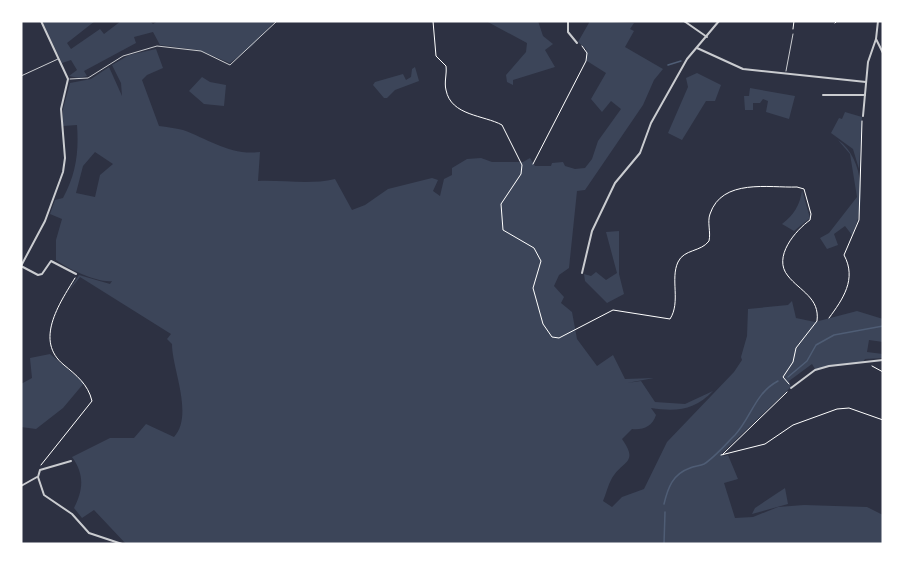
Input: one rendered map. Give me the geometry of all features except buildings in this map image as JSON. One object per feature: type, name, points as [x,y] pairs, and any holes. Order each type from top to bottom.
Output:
[{"type":"street","points":[[41,21],[68,79],[61,109],[65,158],[63,172],[38,237],[21,266],[38,275],[51,261],[76,274]]},
{"type":"street","points":[[568,21],[568,32],[577,43]]},
{"type":"street","points":[[684,21],[707,37]]},
{"type":"street","points":[[582,273],[585,254],[596,219],[601,216],[615,183],[640,153],[651,123],[687,59],[719,21]]},
{"type":"street","points":[[863,116],[866,82],[878,21]]},
{"type":"street","points":[[876,39],[883,53]]},
{"type":"street","points":[[697,48],[743,69],[866,82]]},
{"type":"street","points":[[823,95],[865,95]]},
{"type":"street","points":[[792,387],[815,370],[829,366],[883,360]]},
{"type":"street","points":[[71,461],[40,470],[38,477],[44,495],[72,513],[86,530],[122,544]]},
{"type":"street","points":[[21,486],[38,477]]},
{"type":"lane","points":[[68,79],[88,78],[123,56],[157,46],[201,51],[230,65],[277,21]]},
{"type":"lane","points":[[786,73],[793,34]]},
{"type":"lane","points":[[21,75],[58,59]]},
{"type":"path","points":[[433,21],[436,56],[446,66],[446,90],[450,100],[468,113],[502,125],[519,156],[522,165],[521,174],[501,204],[503,230],[534,248],[541,261],[533,288],[543,324],[552,337],[559,338],[613,310],[670,319],[674,311],[678,263],[686,253],[710,242],[709,217],[719,202],[734,189],[743,186],[797,187],[804,189],[811,214],[810,220],[793,235],[788,244],[784,264],[788,276],[810,295],[818,316],[817,321],[796,348],[793,362],[783,376],[792,387],[722,455],[765,444],[793,425],[837,409],[849,408],[883,420]]},
{"type":"path","points":[[793,34],[794,21]]},
{"type":"path","points":[[533,164],[587,58],[586,51],[577,43]]},
{"type":"path","points":[[829,318],[848,288],[849,267],[844,255],[859,220],[863,116]]},
{"type":"path","points":[[40,470],[48,452],[61,442],[92,400],[81,379],[59,361],[49,344],[49,334],[57,309],[76,274]]},
{"type":"path","points":[[866,363],[883,372]]},
{"type":"shaded area","points":[[42,21],[95,21],[67,43],[71,49],[100,29],[104,34],[121,21],[150,21],[153,24],[158,21],[275,21],[252,46],[230,63],[198,50],[160,45],[153,32],[134,37],[136,43],[84,71],[87,76],[79,78],[69,76],[77,70],[71,60],[62,63]]},
{"type":"shaded area","points":[[486,21],[538,21],[543,36],[553,44],[545,50],[555,67],[513,80],[513,85],[507,82],[506,75],[526,52],[527,43]]},
{"type":"shaded area","points":[[590,21],[634,23],[630,29],[634,31],[625,47],[663,69],[654,80],[643,105],[585,190],[577,191],[569,268],[559,275],[554,286],[564,297],[561,303],[572,312],[577,339],[597,366],[613,355],[625,379],[654,378],[627,383],[641,381],[655,402],[685,404],[713,391],[699,402],[685,408],[669,410],[651,408],[656,415],[650,425],[632,429],[622,439],[629,453],[628,461],[612,478],[603,501],[612,507],[622,497],[644,489],[667,442],[734,372],[742,360],[747,336],[748,309],[788,305],[792,301],[796,318],[815,322],[857,311],[883,319],[883,342],[869,340],[867,352],[883,354],[883,358],[865,359],[863,362],[815,369],[812,364],[789,381],[791,387],[722,453],[724,456],[728,455],[738,479],[724,483],[735,518],[753,517],[778,507],[804,505],[867,507],[883,515],[883,544],[126,544],[94,510],[82,518],[74,508],[81,489],[81,476],[72,457],[110,438],[134,438],[146,424],[174,437],[180,428],[182,404],[172,344],[167,339],[171,334],[80,277],[68,292],[79,275],[110,284],[112,281],[83,275],[56,260],[56,240],[62,219],[50,214],[55,200],[63,198],[74,171],[77,154],[77,125],[63,126],[63,109],[70,83],[91,79],[109,67],[122,96],[121,83],[112,65],[129,55],[156,49],[163,68],[147,75],[142,80],[159,126],[183,130],[239,152],[260,152],[258,181],[307,182],[335,179],[352,210],[365,205],[388,189],[432,178],[438,180],[433,191],[440,196],[444,179],[452,175],[452,168],[467,159],[523,162],[530,158],[535,166],[551,166],[552,163],[563,162],[565,166],[575,169],[585,168],[592,159],[598,141],[621,109],[611,101],[602,112],[591,99],[606,73],[587,61],[586,49],[578,42]],"holes":[[[95,152],[113,164],[100,175],[95,197],[76,193],[83,166]]]},
{"type":"shaded area","points":[[415,67],[419,81],[395,90],[387,98],[384,98],[373,85],[375,82],[403,74],[406,80],[411,77],[412,69]]},
{"type":"shaded area","points":[[697,73],[721,85],[715,101],[706,101],[682,140],[668,133],[688,87],[686,78]]},
{"type":"shaded area","points":[[202,77],[210,82],[226,85],[224,106],[204,104],[189,91]]},
{"type":"shaded area","points":[[750,88],[795,96],[789,119],[766,112],[768,101],[763,99],[760,103],[753,103],[753,110],[745,110],[744,96],[749,96]]},
{"type":"shaded area","points":[[845,112],[862,117],[859,169],[853,149],[831,133]]},
{"type":"shaded area","points":[[838,140],[847,148],[854,159],[858,171],[860,211],[852,235],[845,226],[834,234],[838,245],[827,249],[820,238],[829,233],[857,197],[850,154]]},
{"type":"shaded area","points":[[802,190],[810,218],[794,231],[782,224],[796,209]]},
{"type":"shaded area","points":[[619,231],[619,274],[624,294],[607,303],[585,281],[584,274],[591,276],[596,272],[606,280],[617,273],[606,232]]},
{"type":"shaded area","points":[[50,354],[84,383],[63,408],[36,429],[21,427],[21,384],[32,378],[30,358]]},
{"type":"shaded area","points":[[785,488],[788,504],[752,514],[755,508]]},
{"type":"waterway","points":[[668,65],[681,61]]},
{"type":"waterway","points":[[788,377],[807,361],[816,345],[834,335],[883,326]]},
{"type":"waterway","points":[[664,504],[675,478],[692,467],[704,464],[716,455],[735,435],[764,392],[778,381]]},
{"type":"waterway","points":[[664,544],[665,512]]}]
